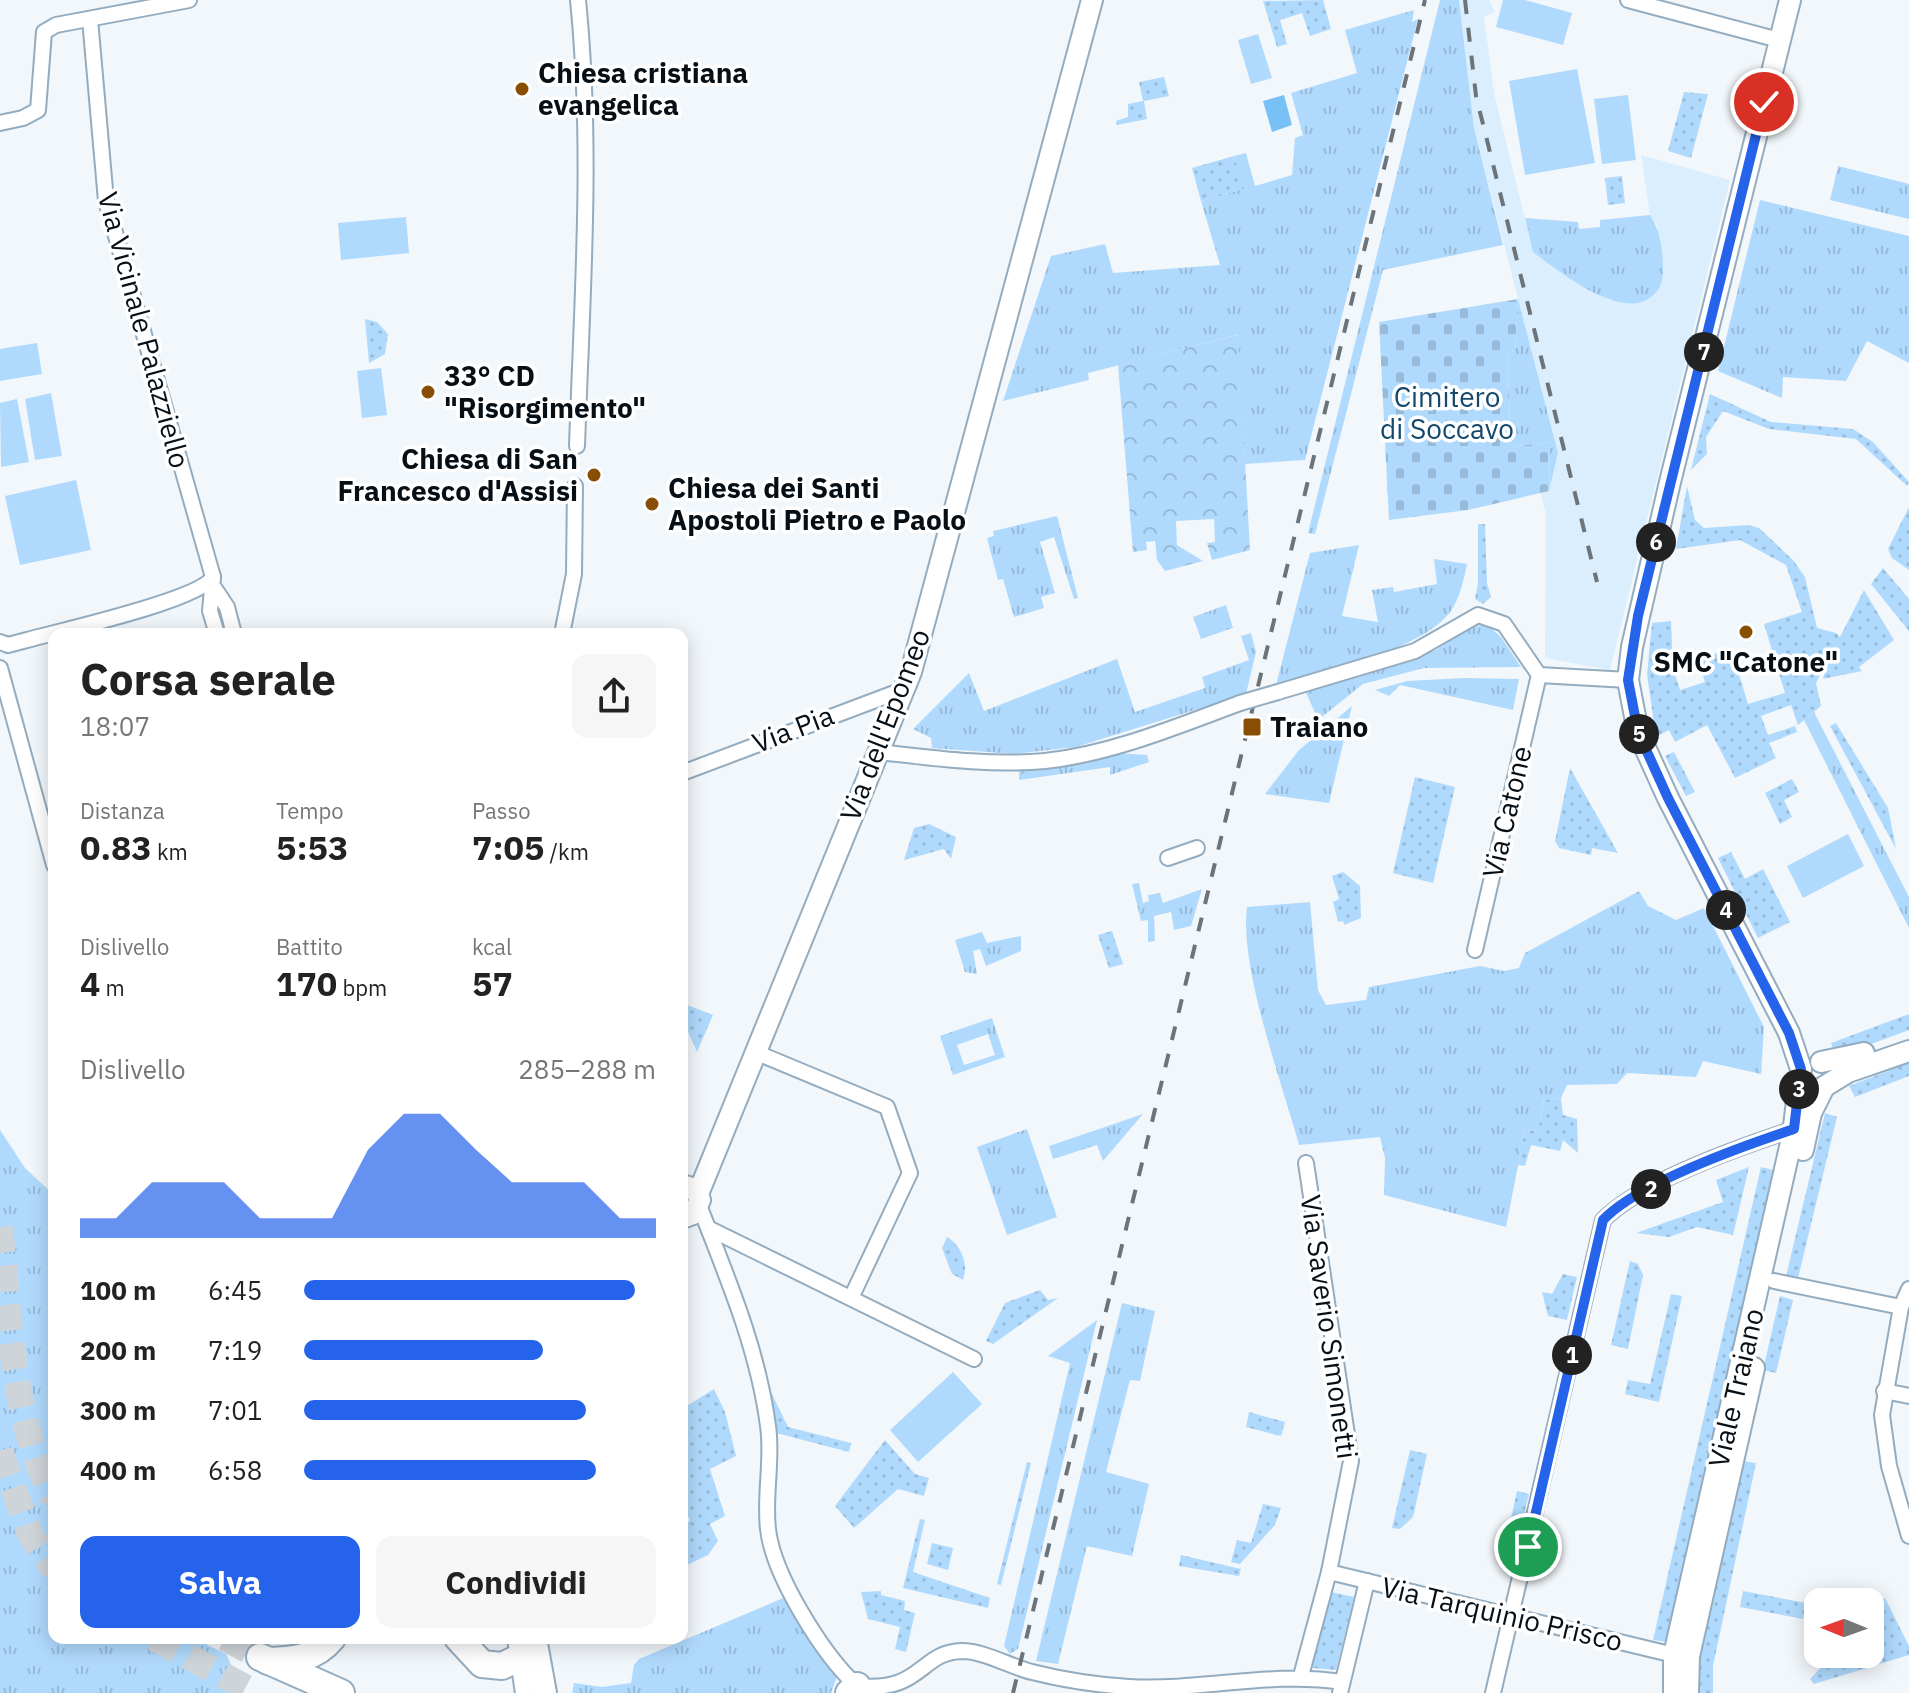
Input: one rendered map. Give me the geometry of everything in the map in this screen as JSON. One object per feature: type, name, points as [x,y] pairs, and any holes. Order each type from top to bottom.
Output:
[{"type":"highway","points":[[328,1644],[310,1656],[264,1659],[341,1693]]},
{"type":"highway","points":[[464,1644],[482,1664],[502,1666],[524,1645]]},
{"type":"street","points":[[0,123],[23,118],[38,110],[44,32],[56,25],[189,0]]},
{"type":"street","points":[[577,446],[586,259],[585,114],[578,0]]},
{"type":"street","name":"Via dell'Epomeo","points":[[692,1209],[905,689],[1092,0]]},
{"type":"street","points":[[1790,0],[1642,602],[1628,680],[1638,732],[1668,798],[1809,1069],[1812,1091],[1825,1087],[1848,1072],[1909,1051]]},
{"type":"street","points":[[1634,1],[1779,40]]},
{"type":"street","name":"Via Vicinale Palazziello","points":[[90,19],[106,201],[214,583],[227,607],[232,628]]},
{"type":"street","points":[[563,628],[574,574],[575,486]]},
{"type":"street","points":[[71,628],[154,605],[214,583]]},
{"type":"street","name":"Via Vicinale Palazziello","points":[[214,583],[210,611],[215,628]]},
{"type":"street","points":[[879,752],[1012,763],[1048,761],[1114,746],[1240,703],[1415,651],[1470,617],[1488,616],[1504,624],[1539,675],[1628,680]]},
{"type":"street","points":[[0,642],[8,645],[48,634]]},
{"type":"street","points":[[0,668],[48,843]]},
{"type":"street","name":"Via Catone","points":[[1475,950],[1539,675]]},
{"type":"street","name":"Via Pia","points":[[688,771],[905,689]]},
{"type":"street","points":[[1168,858],[1197,848]]},
{"type":"street","points":[[1809,1069],[1909,1037]]},
{"type":"street","points":[[755,1052],[887,1107],[910,1173],[851,1298]]},
{"type":"street","name":"Viale Traiano","points":[[1768,1280],[1794,1129],[1809,1069]]},
{"type":"street","name":"Viale Traiano","points":[[1674,1693],[1768,1280],[1811,1113],[1825,1087]]},
{"type":"street","points":[[1493,1693],[1603,1220],[1615,1207],[1674,1177],[1794,1129]]},
{"type":"street","name":"Via Saverio Simonetti","points":[[1301,1676],[1329,1572],[1351,1461],[1306,1163]]},
{"type":"street","points":[[692,1209],[851,1298],[974,1359]]},
{"type":"street","points":[[692,1209],[751,1348],[769,1427],[767,1507],[772,1549],[778,1568],[853,1689],[883,1690],[905,1685],[944,1656],[963,1651],[1032,1672],[1131,1687],[1301,1676],[1341,1687],[1367,1581]]},
{"type":"street","points":[[1768,1280],[1901,1307]]},
{"type":"street","points":[[1909,1289],[1901,1307],[1882,1415],[1889,1466],[1909,1536]]},
{"type":"street","points":[[1884,1391],[1909,1396]]},
{"type":"street","name":"Via Tarquinio Prisco","points":[[1329,1572],[1682,1656]]},
{"type":"street","points":[[524,1645],[526,1693]]},
{"type":"street","points":[[524,1645],[538,1664],[546,1693]]},
{"type":"street","name":"Viale Traiano","points":[[1682,1656],[1688,1693]]},
{"type":"shaded area","points":[[1459,0],[1489,0],[1495,12],[1484,17],[1494,93],[1533,252],[1546,261],[1610,301],[1658,227],[1650,215],[1641,155],[1730,180],[1610,670],[1545,658],[1546,515],[1541,493],[1549,490],[1558,453],[1474,128]]},
{"type":"shaded area","points":[[1284,95],[1292,125],[1272,132],[1263,101]]},
{"type":"green space","points":[[1323,0],[1331,29],[1310,36],[1302,13],[1280,20],[1287,44],[1277,47],[1263,1]]},
{"type":"green space","points":[[1440,0],[1459,0],[1474,128],[1503,245],[1383,270],[1315,534],[1308,533]]},
{"type":"green space","points":[[1503,0],[1525,0],[1572,13],[1563,45],[1496,27]]},
{"type":"green space","points":[[1414,10],[1412,22],[1418,19],[1305,460],[1245,464],[1237,335],[1088,373],[1089,380],[1003,401],[1051,256],[1105,244],[1113,273],[1220,265],[1201,201],[1243,189],[1234,156],[1246,153],[1255,186],[1292,175],[1295,138],[1303,135],[1291,93],[1357,73],[1345,30]]},
{"type":"green space","points":[[1258,34],[1272,78],[1251,84],[1238,40]]},
{"type":"green space","points":[[1577,69],[1595,163],[1525,175],[1509,81]]},
{"type":"green space","points":[[1164,77],[1169,96],[1144,101],[1147,119],[1117,125],[1116,121],[1128,117],[1128,104],[1143,101],[1139,82]]},
{"type":"green space","points":[[1684,92],[1708,94],[1691,158],[1668,151]]},
{"type":"green space","points":[[1628,95],[1636,160],[1602,164],[1594,99]]},
{"type":"green space","points":[[1234,156],[1244,189],[1201,201],[1192,168]]},
{"type":"green space","points":[[1838,166],[1909,184],[1909,219],[1830,200]]},
{"type":"green space","points":[[1622,176],[1625,203],[1608,205],[1605,178]]},
{"type":"green space","points":[[1760,200],[1909,236],[1909,363],[1867,341],[1846,381],[1783,377],[1782,398],[1718,371]]},
{"type":"green space","points":[[1650,215],[1660,240],[1662,278],[1652,296],[1635,303],[1620,302],[1588,290],[1533,252],[1525,218],[1578,222],[1579,229],[1600,227],[1600,220]]},
{"type":"green space","points":[[406,217],[409,253],[341,260],[338,223]]},
{"type":"green space","points":[[1518,299],[1558,453],[1549,491],[1550,442],[1511,447],[1507,353],[1515,351]]},
{"type":"green space","name":"Cimitero di Soccavo","points":[[1518,299],[1515,351],[1507,353],[1511,447],[1550,442],[1549,491],[1468,510],[1389,520],[1379,322]]},
{"type":"green space","points":[[365,319],[377,322],[388,334],[385,354],[369,363]]},
{"type":"green space","points":[[1238,335],[1250,550],[1212,560],[1207,543],[1215,542],[1214,519],[1176,521],[1177,545],[1203,561],[1165,571],[1157,560],[1155,541],[1146,542],[1147,550],[1133,552],[1118,365]]},
{"type":"green space","points":[[37,343],[42,374],[0,381],[0,349]]},
{"type":"green space","points":[[381,368],[387,415],[362,418],[357,371]]},
{"type":"green space","points":[[51,393],[62,456],[35,460],[25,399]]},
{"type":"green space","points":[[1710,394],[1771,422],[1853,429],[1873,442],[1909,482],[1907,486],[1856,439],[1769,429],[1723,411],[1706,437],[1707,454],[1691,470]]},
{"type":"green space","points":[[17,399],[29,462],[1,467],[0,403]]},
{"type":"green space","points":[[76,480],[91,550],[20,565],[5,496]]},
{"type":"green space","points":[[1687,486],[1695,520],[1704,528],[1749,525],[1759,528],[1793,560],[1805,577],[1817,628],[1840,637],[1864,590],[1894,640],[1859,667],[1862,671],[1823,679],[1828,660],[1816,683],[1821,706],[1798,725],[1791,705],[1761,716],[1768,735],[1795,726],[1797,732],[1769,743],[1776,758],[1735,778],[1707,725],[1675,742],[1669,730],[1656,737],[1647,674],[1652,623],[1671,621],[1673,668],[1680,690],[1705,682],[1698,660],[1731,648],[1748,704],[1785,693],[1764,624],[1802,612],[1786,565],[1740,540],[1676,549]]},
{"type":"green space","points":[[1909,507],[1909,570],[1892,558],[1888,549]]},
{"type":"green space","points":[[1057,516],[1078,598],[1074,599],[1054,537],[1040,542],[1055,593],[1041,597],[1044,608],[1014,617],[1003,579],[998,580],[987,538],[994,536],[993,531]]},
{"type":"green space","points":[[1478,524],[1485,524],[1487,583],[1491,597],[1483,604],[1475,599]]},
{"type":"green space","points":[[1359,545],[1342,616],[1378,622],[1372,590],[1393,587],[1394,592],[1437,584],[1434,559],[1467,564],[1454,606],[1423,635],[1400,646],[1276,685],[1310,553]]},
{"type":"green space","points":[[1883,568],[1909,599],[1909,631],[1871,584]]},
{"type":"green space","points":[[1226,605],[1233,628],[1201,639],[1193,617]]},
{"type":"green space","points":[[1486,624],[1501,637],[1521,667],[1424,668],[1363,684],[1318,720],[1305,690],[1436,650],[1468,628]]},
{"type":"green space","points":[[1251,633],[1256,652],[1246,694],[1076,747],[1014,754],[932,748],[931,738],[913,729],[969,673],[984,711],[1117,659],[1135,712],[1205,688],[1202,677],[1249,660],[1241,636]]},
{"type":"green space","points":[[1519,679],[1513,710],[1400,685],[1389,696],[1375,690],[1407,681]]},
{"type":"green space","points":[[1352,706],[1329,803],[1265,794],[1299,750]]},
{"type":"green space","points":[[1814,712],[1909,897],[1909,928],[1804,720]]},
{"type":"green space","points":[[1836,723],[1888,808],[1896,849],[1830,726]]},
{"type":"green space","points":[[1101,752],[1147,755],[1149,762],[1110,775],[1110,767],[1019,780],[1019,766]]},
{"type":"green space","points":[[1674,752],[1695,792],[1686,796],[1665,756]]},
{"type":"green space","points":[[1570,768],[1618,853],[1592,848],[1591,855],[1559,848],[1555,841]]},
{"type":"green space","points":[[1415,777],[1455,787],[1433,883],[1393,873]]},
{"type":"green space","points":[[1792,779],[1799,792],[1784,800],[1792,817],[1780,824],[1765,793]]},
{"type":"green space","points":[[929,824],[956,837],[951,859],[944,849],[904,860],[914,828]]},
{"type":"green space","points":[[1848,834],[1864,866],[1803,898],[1787,866]]},
{"type":"green space","points":[[1731,852],[1745,879],[1763,869],[1790,922],[1758,938],[1718,858]]},
{"type":"green space","points":[[1343,872],[1360,886],[1361,918],[1344,925],[1343,921],[1338,922],[1333,902],[1339,899],[1332,876]]},
{"type":"green space","points":[[1139,883],[1143,903],[1149,901],[1148,895],[1160,893],[1163,903],[1202,889],[1191,926],[1174,930],[1171,912],[1154,916],[1155,941],[1148,942],[1148,920],[1141,921],[1132,884]]},
{"type":"green space","points":[[1639,891],[1648,906],[1676,920],[1704,908],[1764,1027],[1761,1074],[1703,1061],[1696,1077],[1627,1073],[1617,1084],[1567,1085],[1561,1098],[1544,1100],[1538,1131],[1525,1130],[1506,1227],[1384,1195],[1385,1158],[1380,1137],[1299,1145],[1255,992],[1246,932],[1247,907],[1310,902],[1318,990],[1326,1005],[1366,1000],[1369,987],[1480,966],[1504,971],[1519,968],[1525,953]]},
{"type":"green space","points":[[1112,931],[1123,964],[1109,968],[1098,935]]},
{"type":"green space","points":[[982,932],[987,943],[1021,936],[1021,951],[986,966],[980,949],[973,951],[977,974],[965,972],[955,940]]},
{"type":"green space","points":[[688,1005],[713,1015],[697,1052],[688,1032]]},
{"type":"green space","points":[[1909,1014],[1909,1030],[1836,1057],[1831,1043]]},
{"type":"green space","points":[[992,1018],[1005,1057],[953,1075],[940,1036]],"holes":[[[988,1034],[995,1055],[964,1065],[957,1045]]]},
{"type":"green space","points":[[1909,1063],[1909,1076],[1855,1097],[1849,1086]]},
{"type":"green space","points":[[1561,1098],[1563,1115],[1577,1119],[1578,1153],[1563,1140],[1560,1151],[1531,1145],[1525,1166],[1518,1165],[1525,1130],[1538,1131],[1544,1100]]},
{"type":"green space","points":[[1825,1113],[1837,1117],[1798,1278],[1786,1276]]},
{"type":"green space","points":[[1143,1114],[1103,1161],[1097,1145],[1053,1159],[1049,1146]]},
{"type":"green space","points":[[1027,1129],[1057,1217],[1007,1235],[977,1147]]},
{"type":"green space","points":[[0,1130],[25,1168],[48,1189],[48,1644],[205,1644],[226,1654],[244,1693],[0,1693]]},
{"type":"green space","points":[[1749,1167],[1733,1235],[1697,1227],[1669,1237],[1636,1233],[1723,1202],[1716,1180]]},
{"type":"green space","points":[[1761,1167],[1777,1171],[1667,1642],[1653,1640]]},
{"type":"green space","points":[[947,1237],[962,1256],[965,1268],[963,1280],[952,1274],[942,1248]]},
{"type":"green space","points":[[1630,1261],[1638,1264],[1643,1275],[1628,1349],[1611,1345]]},
{"type":"green space","points":[[1563,1274],[1577,1277],[1567,1320],[1548,1316],[1542,1292],[1552,1294]]},
{"type":"green space","points":[[1040,1290],[1048,1300],[1058,1298],[993,1344],[986,1341],[1005,1303]]},
{"type":"green space","points":[[1671,1294],[1682,1296],[1659,1402],[1625,1394],[1628,1380],[1650,1384]]},
{"type":"green space","points":[[1780,1296],[1793,1300],[1776,1373],[1763,1370]]},
{"type":"green space","points":[[1122,1303],[1155,1311],[1140,1381],[1130,1380],[1106,1472],[1149,1484],[1132,1556],[1087,1546],[1058,1664],[1036,1661]]},
{"type":"green space","points":[[1097,1320],[1018,1649],[1010,1654],[1004,1646],[1070,1363],[1048,1356]]},
{"type":"green space","points":[[953,1372],[982,1404],[918,1462],[890,1430]]},
{"type":"green space","points":[[714,1389],[725,1412],[736,1456],[710,1469],[725,1516],[710,1524],[718,1541],[708,1555],[688,1565],[690,1520],[688,1405]]},
{"type":"green space","points":[[772,1394],[788,1427],[851,1443],[849,1452],[776,1433]]},
{"type":"green space","points":[[1249,1412],[1285,1422],[1281,1436],[1246,1427]]},
{"type":"green space","points":[[885,1440],[915,1474],[929,1478],[924,1496],[898,1489],[854,1528],[835,1506]]},
{"type":"green space","points":[[1410,1450],[1427,1454],[1413,1517],[1400,1529],[1392,1528]]},
{"type":"green space","points":[[1741,1461],[1756,1463],[1713,1666],[1713,1693],[1695,1693],[1696,1665]]},
{"type":"green space","points":[[1027,1462],[1031,1463],[1001,1585],[997,1584]]},
{"type":"green space","points":[[1517,1491],[1529,1494],[1518,1540],[1507,1537]]},
{"type":"green space","points":[[1263,1504],[1281,1508],[1275,1525],[1240,1564],[1231,1562],[1237,1540],[1251,1543]]},
{"type":"green space","points":[[920,1519],[925,1520],[913,1572],[990,1598],[988,1608],[903,1588]]},
{"type":"green space","points":[[932,1543],[953,1548],[948,1570],[927,1564]]},
{"type":"green space","points":[[1181,1555],[1241,1569],[1239,1576],[1179,1566]]},
{"type":"green space","points":[[881,1591],[881,1595],[905,1601],[904,1610],[915,1613],[906,1652],[895,1649],[900,1627],[868,1619],[861,1592]]},
{"type":"green space","points":[[1743,1591],[1804,1603],[1804,1614],[1803,1619],[1740,1607]]},
{"type":"green space","points":[[1331,1592],[1354,1597],[1336,1670],[1312,1668]]},
{"type":"green space","points":[[788,1596],[837,1676],[831,1693],[572,1693],[574,1683],[602,1687],[631,1683],[634,1665],[639,1659],[674,1644],[688,1644],[688,1638]]},
{"type":"green space","points":[[1884,1599],[1909,1646],[1909,1655],[1884,1663]]},
{"type":"green space","points":[[1821,1668],[1866,1668],[1814,1684],[1810,1679]]},
{"type":"tunnel","points":[[0,1227],[10,1331],[21,1401],[29,1435],[48,1486]]},
{"type":"tunnel","points":[[0,1451],[30,1534],[48,1561]]},
{"type":"tunnel","points":[[165,1644],[256,1693]]},
{"type":"tunnel","points":[[236,1644],[260,1657]]},
{"type":"railway","points":[[1013,1693],[1425,0]]},
{"type":"railway","points":[[1465,0],[1476,96],[1597,582]]},
{"type":"place","name":"Chiesa cristiana evangelica","points":[[522,89]]},
{"type":"place","name":"33° CD \"Risorgimento\"","points":[[428,392]]},
{"type":"place","name":"Chiesa di San Francesco d'Assisi","points":[[594,475]]},
{"type":"place","name":"Chiesa dei Santi Apostoli Pietro e Paolo","points":[[652,504]]},
{"type":"place","name":"SMC \"Catone\"","points":[[1746,632]]},
{"type":"place","name":"Traiano","points":[[1252,727]]},
{"type":"route","points":[[1528,1547],[1603,1220],[1615,1207],[1674,1177],[1794,1129],[1801,1069],[1789,1033],[1668,798],[1638,732],[1628,680],[1638,616],[1764,102]]}]
